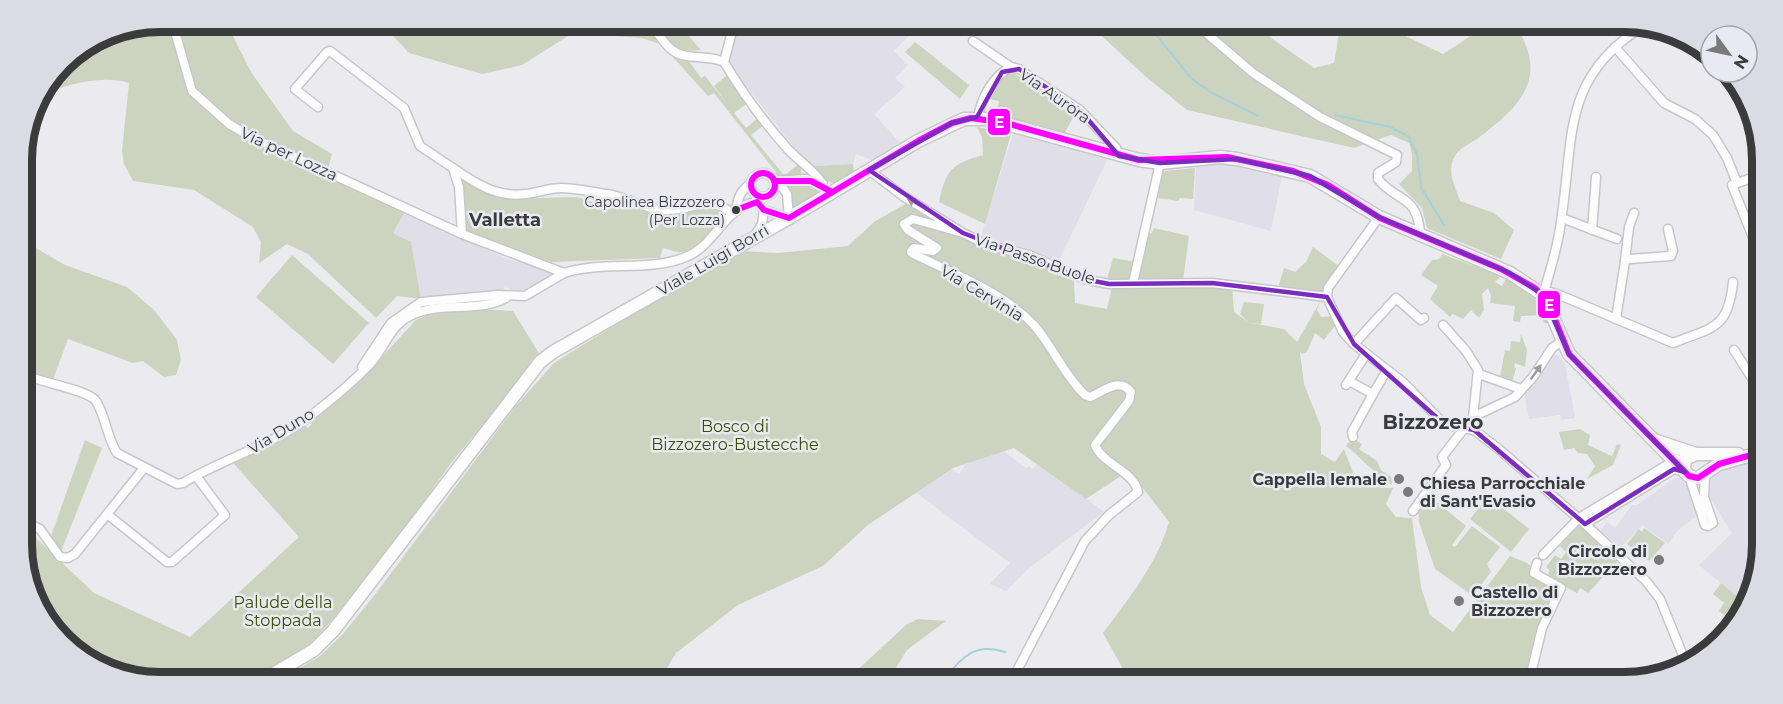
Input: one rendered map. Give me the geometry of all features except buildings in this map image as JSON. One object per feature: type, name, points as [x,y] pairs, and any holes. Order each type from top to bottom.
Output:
[{"type":"main road","name":"Viale Luigi Borri","points":[[277,672],[314,650],[333,631],[540,362],[952,123],[978,118],[1119,156],[1160,163],[1220,158],[1288,170],[1329,186],[1379,217],[1510,273],[1541,293]]},
{"type":"main road","points":[[1541,293],[1553,315],[1561,342],[1569,354],[1686,473],[1698,478],[1727,461],[1752,455]]},
{"type":"main road","points":[[1650,438],[1668,447],[1695,454],[1752,454]]},
{"type":"main road","points":[[1695,454],[1707,462],[1706,472]]},
{"type":"main road","points":[[1686,473],[1685,459],[1695,454]]},
{"type":"street","name":"Via per Lozza","points":[[175,32],[186,80],[192,91],[229,124],[249,136],[462,234],[564,273]]},
{"type":"street","points":[[658,32],[673,51],[683,55],[716,58],[724,62],[775,134],[832,192]]},
{"type":"street","points":[[724,62],[732,32]]},
{"type":"street","points":[[1205,32],[1253,73],[1320,117],[1397,155],[1395,162],[1378,173],[1378,178],[1412,204],[1420,226],[1420,236]]},
{"type":"street","points":[[1541,293],[1554,258],[1562,218],[1567,153],[1578,101],[1586,81],[1601,60],[1634,32]]},
{"type":"street","name":"Via Aurora","points":[[973,41],[1080,110],[1116,148],[1119,156]]},
{"type":"street","points":[[1615,47],[1664,103],[1695,119],[1713,135],[1727,158],[1737,183]]},
{"type":"street","points":[[318,107],[295,89],[327,51],[330,51],[404,108],[420,146],[480,186],[509,194],[523,195],[560,188],[620,196],[649,208],[663,210],[678,210],[714,202],[734,212]]},
{"type":"street","name":"Via Aurora","points":[[978,118],[986,95],[1002,72],[1011,67]]},
{"type":"street","points":[[1133,284],[1160,163]]},
{"type":"street","points":[[806,167],[806,178]]},
{"type":"street","points":[[453,168],[459,187],[462,234]]},
{"type":"street","name":"Via Passo Buole","points":[[869,170],[903,196],[963,233],[987,245],[1029,255],[1084,279],[1109,284],[1212,283],[1327,297]]},
{"type":"street","points":[[734,212],[743,189],[760,173],[767,174],[787,194],[789,218],[764,210]]},
{"type":"street","points":[[1592,230],[1596,177]]},
{"type":"street","points":[[776,181],[806,178],[822,183]]},
{"type":"street","points":[[1752,178],[1732,185],[1752,235]]},
{"type":"street","points":[[564,273],[585,266],[667,262],[690,256],[734,212],[770,195],[776,181]]},
{"type":"street","points":[[750,184],[752,192],[764,210],[762,224],[753,237]]},
{"type":"street","points":[[1616,319],[1629,227],[1634,213]]},
{"type":"street","points":[[1379,217],[1330,282],[1327,297],[1343,332],[1444,423],[1474,430],[1582,521],[1656,593],[1683,657]]},
{"type":"street","points":[[1562,218],[1617,239]]},
{"type":"street","name":"Via Cervinia","points":[[963,233],[913,219],[904,224],[908,230],[937,248],[933,250],[914,248],[911,252],[913,254],[984,290],[1025,318],[1044,338],[1051,353],[1085,395],[1090,397],[1118,384],[1126,386],[1131,392],[1129,401],[1095,445],[1102,455],[1135,484],[1138,492],[1108,515],[1085,541],[1016,672]]},
{"type":"street","points":[[1625,261],[1671,256],[1673,251],[1668,229]]},
{"type":"street","name":"Via Duno","points":[[32,378],[89,395],[95,399],[117,453],[177,484],[307,419],[371,362],[392,332],[407,317],[420,311],[498,302],[535,292],[564,273]]},
{"type":"street","points":[[1541,293],[1550,291],[1673,343],[1713,327],[1723,320],[1729,311],[1733,282]]},
{"type":"street","points":[[1354,344],[1396,298],[1421,320],[1424,318]]},
{"type":"street","points":[[1443,325],[1476,363],[1479,374],[1473,417]]},
{"type":"street","points":[[1413,511],[1446,465],[1442,457],[1473,417],[1501,406],[1521,389],[1552,348],[1561,342]]},
{"type":"street","points":[[1734,350],[1752,379]]},
{"type":"street","points":[[1366,354],[1347,383],[1373,394]]},
{"type":"street","points":[[1353,437],[1351,433],[1387,370]]},
{"type":"street","points":[[1479,374],[1521,389]]},
{"type":"street","points":[[1543,555],[1582,521],[1673,461],[1695,454]]},
{"type":"street","points":[[32,525],[40,529],[60,557],[68,558],[75,554],[144,468]]},
{"type":"street","points":[[1582,521],[1674,469],[1686,473],[1705,525],[1708,526],[1713,523],[1704,497],[1706,472]]},
{"type":"street","points":[[107,514],[167,562],[176,560],[225,515],[195,476]]},
{"type":"street","points":[[1531,672],[1542,628],[1561,588],[1534,573],[1537,563]]},
{"type":"highlighted area","points":[[1019,69],[1080,110],[1119,156],[1160,163],[1237,159],[1310,176],[1379,217],[1510,273],[1543,295],[1569,354],[1685,472],[1674,469],[1585,524],[1474,430],[1444,424],[1354,344],[1327,297],[1212,283],[1109,284],[1084,279],[963,233],[869,170],[952,123],[977,117],[1002,72]]},
{"type":"shaded area","points":[[735,32],[912,32],[894,51],[908,65],[895,78],[905,87],[874,114],[902,145],[874,161],[856,154],[853,164],[814,166],[803,159],[729,64]]},
{"type":"shaded area","points":[[1013,133],[1043,134],[1110,154],[1053,273],[1030,257],[980,240]]},
{"type":"shaded area","points":[[1213,163],[1249,167],[1282,176],[1271,231],[1194,210],[1196,166]]},
{"type":"shaded area","points":[[404,213],[510,260],[551,269],[551,274],[538,287],[523,294],[505,287],[501,294],[421,299],[411,242],[393,233]]},
{"type":"shaded area","points":[[1550,354],[1558,355],[1565,364],[1575,418],[1561,420],[1560,415],[1529,419],[1524,391]]},
{"type":"shaded area","points":[[985,437],[1026,468],[1029,466],[1033,469],[1038,462],[1104,512],[1029,568],[1006,591],[990,584],[1010,563],[914,491],[937,459],[959,474]]},
{"type":"shaded area","points":[[1752,460],[1752,544],[1745,586],[1739,598],[1699,565],[1732,533],[1710,498],[1708,483],[1717,469]]},
{"type":"shaded area","points":[[1675,478],[1680,478],[1686,484],[1696,517],[1678,530],[1668,544],[1642,525],[1621,548],[1600,531],[1607,522],[1615,528],[1632,505],[1637,505]]},
{"type":"green space","points":[[151,32],[231,32],[251,72],[293,131],[332,154],[327,173],[404,213],[393,233],[411,242],[421,299],[397,296],[376,318],[308,254],[287,244],[259,263],[261,242],[253,227],[194,190],[133,181],[124,164],[122,151],[129,83],[94,80],[51,92],[75,63],[88,53],[118,38]]},
{"type":"green space","points":[[389,32],[574,32],[522,65],[482,74],[409,53]]},
{"type":"green space","points":[[614,32],[685,32],[701,50],[684,51],[641,38],[614,36]]},
{"type":"green space","points":[[1097,32],[1263,32],[1314,68],[1334,63],[1339,32],[1397,32],[1443,54],[1475,33],[1519,32],[1530,63],[1529,78],[1524,92],[1505,116],[1459,151],[1451,167],[1452,178],[1460,201],[1494,213],[1514,230],[1501,259],[1427,228],[1422,208],[1399,184],[1412,171],[1412,154],[1409,143],[1391,135],[1354,148],[1187,110],[1145,76]]},
{"type":"green space","points":[[915,42],[969,85],[960,99],[905,52]]},
{"type":"green space","points":[[671,55],[686,57],[701,78],[705,76],[728,105],[714,86],[727,75],[749,102],[734,113],[746,128],[759,117],[765,124],[751,135],[783,174],[800,163],[802,176],[781,177],[775,174],[776,172],[714,93],[708,96]]},
{"type":"green space","points":[[1013,73],[1076,112],[1063,136],[996,116],[999,101],[990,99],[1002,77]]},
{"type":"green space","points":[[977,127],[1011,134],[985,224],[939,202],[944,182],[952,170],[957,165],[983,155],[982,137]]},
{"type":"green space","points":[[853,164],[854,173],[835,184],[824,180],[814,166]]},
{"type":"green space","points":[[1195,168],[1193,199],[1180,198],[1178,201],[1158,198],[1163,171]]},
{"type":"green space","points":[[461,176],[480,190],[506,199],[576,197],[597,203],[607,201],[651,213],[678,213],[713,206],[722,216],[705,238],[689,251],[678,252],[663,248],[660,258],[551,262],[464,231]]},
{"type":"green space","points":[[802,182],[820,187],[822,191],[792,208],[784,184]]},
{"type":"green space","name":"Bosco di Bizzozero-Bustecche","points":[[907,203],[980,240],[1030,257],[1053,273],[1074,281],[1075,303],[1107,309],[1112,287],[1232,286],[1234,312],[1248,322],[1240,314],[1244,302],[1264,304],[1261,324],[1251,323],[1284,329],[1297,342],[1321,300],[1317,310],[1321,317],[1333,316],[1337,323],[1324,340],[1315,333],[1307,352],[1302,354],[1300,352],[1304,384],[1321,427],[1321,454],[1335,462],[1344,449],[1358,486],[1393,488],[1386,504],[1396,517],[1412,518],[1421,587],[1430,615],[1453,632],[1510,556],[1527,563],[1559,589],[1534,641],[1526,672],[1125,672],[1103,633],[1150,566],[1169,522],[1139,483],[1127,472],[1086,499],[1014,448],[953,468],[868,525],[823,566],[738,605],[676,653],[665,672],[292,672],[319,657],[342,635],[377,592],[515,407],[554,363],[713,264],[741,251],[778,253],[848,246],[874,222]]},
{"type":"green space","points":[[1154,228],[1189,236],[1183,281],[1137,278],[1148,234],[1152,233]]},
{"type":"green space","points":[[32,246],[65,265],[127,287],[154,310],[177,340],[181,360],[176,375],[164,377],[143,361],[133,363],[68,339],[50,388],[32,381]]},
{"type":"green space","points":[[1313,247],[1340,267],[1321,292],[1278,288],[1284,268],[1295,272],[1306,262]]},
{"type":"green space","points":[[1442,254],[1501,276],[1495,282],[1502,286],[1506,279],[1520,287],[1542,308],[1548,323],[1544,323],[1542,315],[1521,316],[1520,322],[1513,321],[1515,306],[1490,303],[1491,296],[1488,288],[1482,294],[1484,310],[1479,318],[1471,310],[1463,319],[1453,314],[1450,317],[1430,299],[1438,286],[1421,275],[1432,260],[1439,259]]},
{"type":"green space","points":[[292,255],[369,323],[333,364],[256,297]]},
{"type":"green space","points":[[1113,258],[1136,262],[1131,281],[1107,279]]},
{"type":"green space","name":"Palude della Stoppada","points":[[477,309],[513,311],[540,355],[451,463],[369,579],[313,641],[293,657],[263,672],[151,672],[118,666],[103,659],[88,651],[63,629],[53,616],[38,586],[32,553],[32,534],[94,593],[190,637],[299,537],[234,464],[304,425],[308,428],[312,424],[310,421],[364,376],[416,320],[436,311]]},
{"type":"green space","points":[[1521,334],[1527,350],[1525,367],[1515,363],[1512,382],[1500,377],[1505,350],[1510,351],[1511,341],[1520,342]]},
{"type":"green space","points":[[1580,429],[1590,435],[1588,445],[1612,456],[1617,444],[1621,445],[1613,465],[1587,479],[1595,466],[1587,454],[1578,453],[1574,448],[1564,450],[1559,432]]},
{"type":"green space","points":[[1352,438],[1362,444],[1359,449],[1377,461],[1381,470],[1391,477],[1392,485],[1346,446]]},
{"type":"green space","points":[[85,440],[102,448],[60,554],[50,539]]},
{"type":"green space","points":[[1427,494],[1466,526],[1452,545],[1455,547],[1472,526],[1500,547],[1487,564],[1491,572],[1473,596],[1435,569],[1419,522],[1418,508]]},
{"type":"green space","points":[[1488,496],[1529,529],[1511,552],[1470,519]]},
{"type":"green space","points":[[1579,524],[1619,560],[1588,593],[1580,588],[1577,593],[1546,576],[1550,571],[1546,567],[1555,555],[1561,559],[1566,552],[1560,546]]},
{"type":"green space","points":[[1644,528],[1665,543],[1649,561],[1627,544],[1639,529],[1642,532]]},
{"type":"green space","points":[[1721,583],[1739,598],[1728,618],[1719,611],[1724,603],[1713,594]]},
{"type":"green space","points":[[918,619],[946,621],[907,650],[893,672],[855,672],[907,624]]},
{"type":"waterway","points":[[1154,32],[1192,79],[1212,93],[1258,116]]},
{"type":"waterway","points":[[1335,115],[1390,127],[1408,136],[1417,154],[1421,187],[1444,225]]},
{"type":"waterway","points":[[950,672],[963,658],[977,650],[994,649],[1005,652]]},
{"type":"transit line","name":"E","points":[[736,210],[757,202],[764,210],[789,218],[918,141],[952,123],[971,118],[1006,123],[1139,160],[1227,157],[1293,171],[1328,185],[1380,218],[1501,269],[1535,288],[1548,302],[1569,354],[1689,476],[1698,478],[1719,464],[1752,455]]},
{"type":"transit line","name":"E","points":[[763,173],[772,176],[775,185],[772,194],[763,197],[754,194],[751,185],[754,176],[763,173]]},
{"type":"transit line","name":"E","points":[[774,181],[811,181],[832,192]]},
{"type":"place","name":"Capolinea Bizzozero (Per Lozza)","points":[[736,210]]},
{"type":"place","name":"Cappella Iemale","points":[[1399,479]]},
{"type":"place","name":"Chiesa Parrocchiale di Sant'Evasio","points":[[1408,492]]},
{"type":"place","name":"Circolo di Bizzozzero","points":[[1659,560]]},
{"type":"place","name":"Castello di Bizzozero","points":[[1459,601]]},
{"type":"district","name":"Valletta","points":[[505,220]]},
{"type":"district","name":"Bizzozero","points":[[1433,422]]}]
